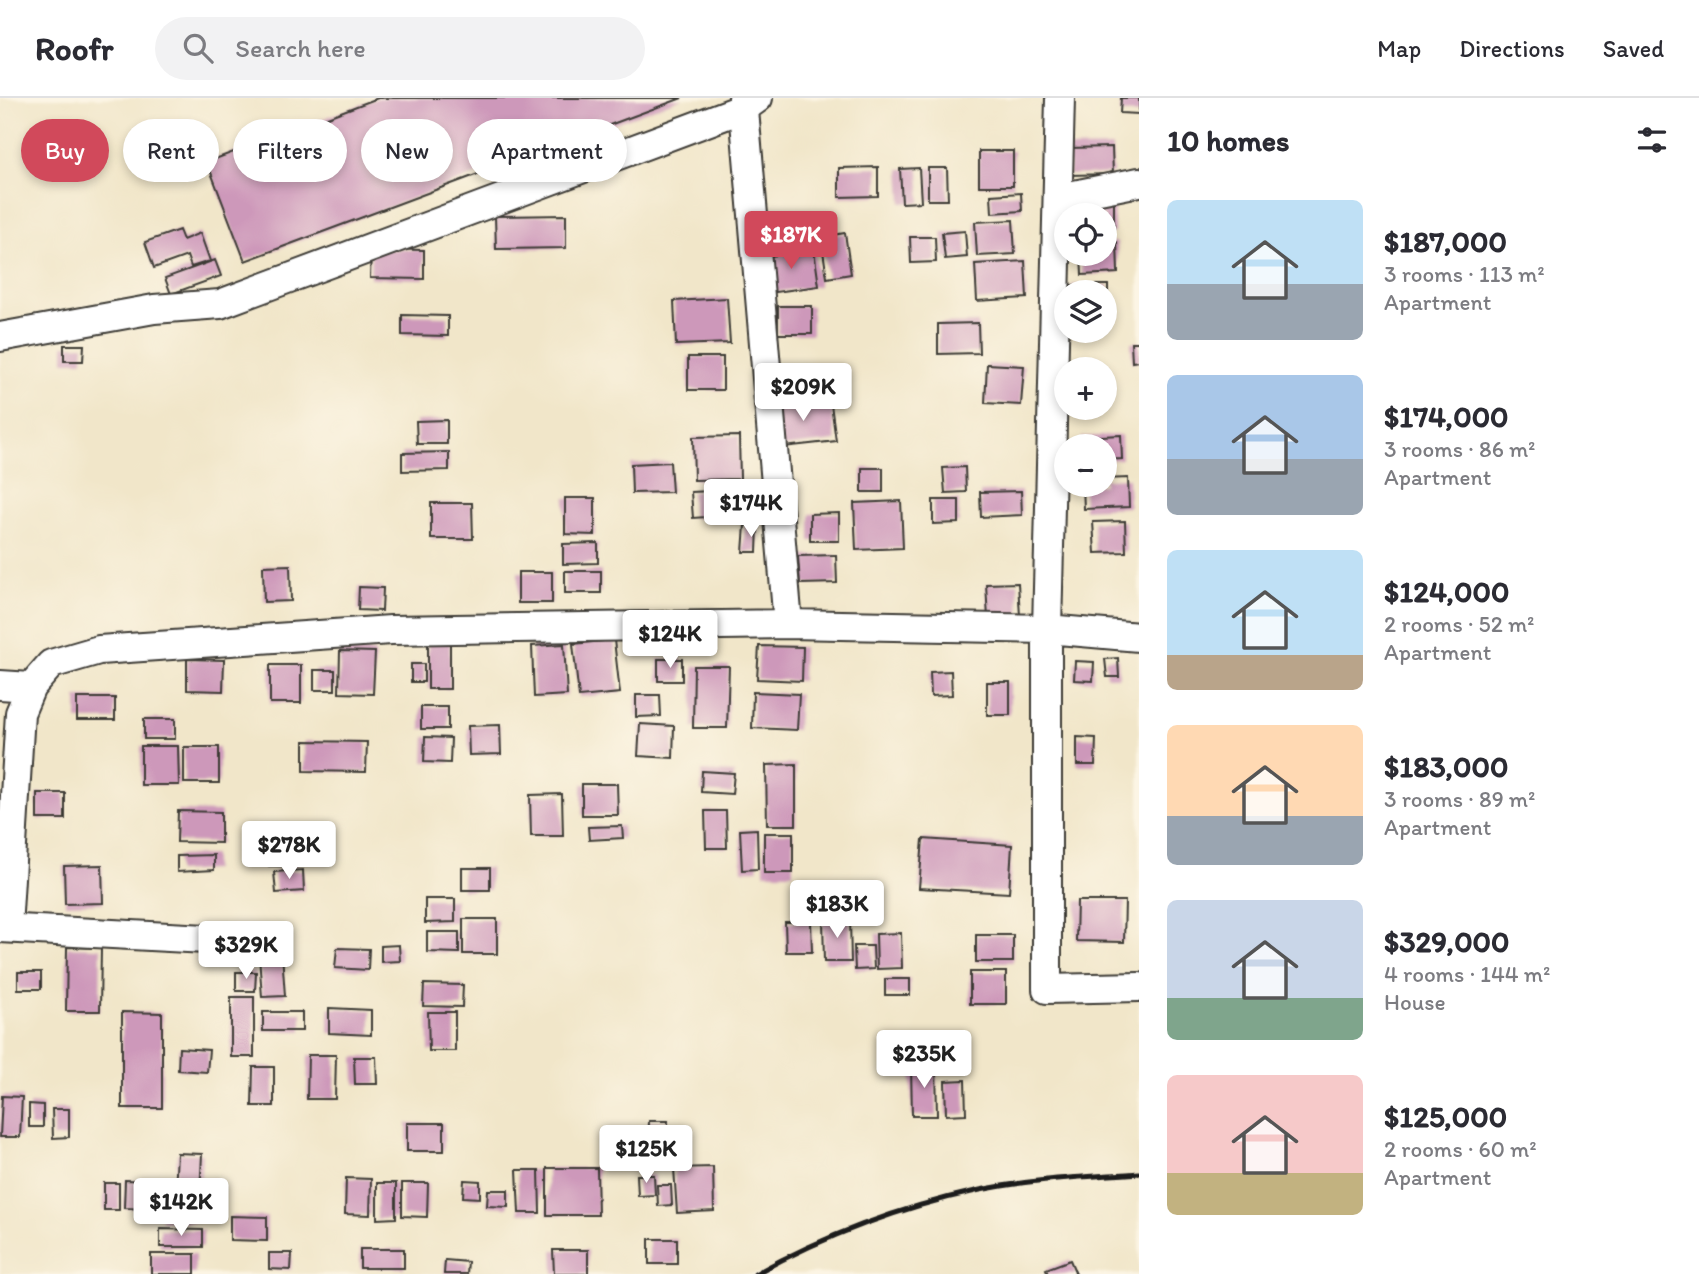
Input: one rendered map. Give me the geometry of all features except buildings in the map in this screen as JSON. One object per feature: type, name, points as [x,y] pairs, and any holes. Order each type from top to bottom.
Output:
[{"type":"street","points":[[1060,98],[1048,629],[1047,989],[1139,987]]},
{"type":"street","points":[[0,337],[154,309],[220,304],[749,101],[788,624]]},
{"type":"street","points":[[1059,198],[1139,182]]},
{"type":"street","points":[[225,940],[4,928],[20,713],[31,687],[51,664],[99,650],[391,630],[788,624],[1048,629],[1139,637]]},
{"type":"street","points":[[0,685],[31,687]]},
{"type":"railway","points":[[755,1274],[836,1235],[951,1197],[1019,1183],[1139,1173]]}]
